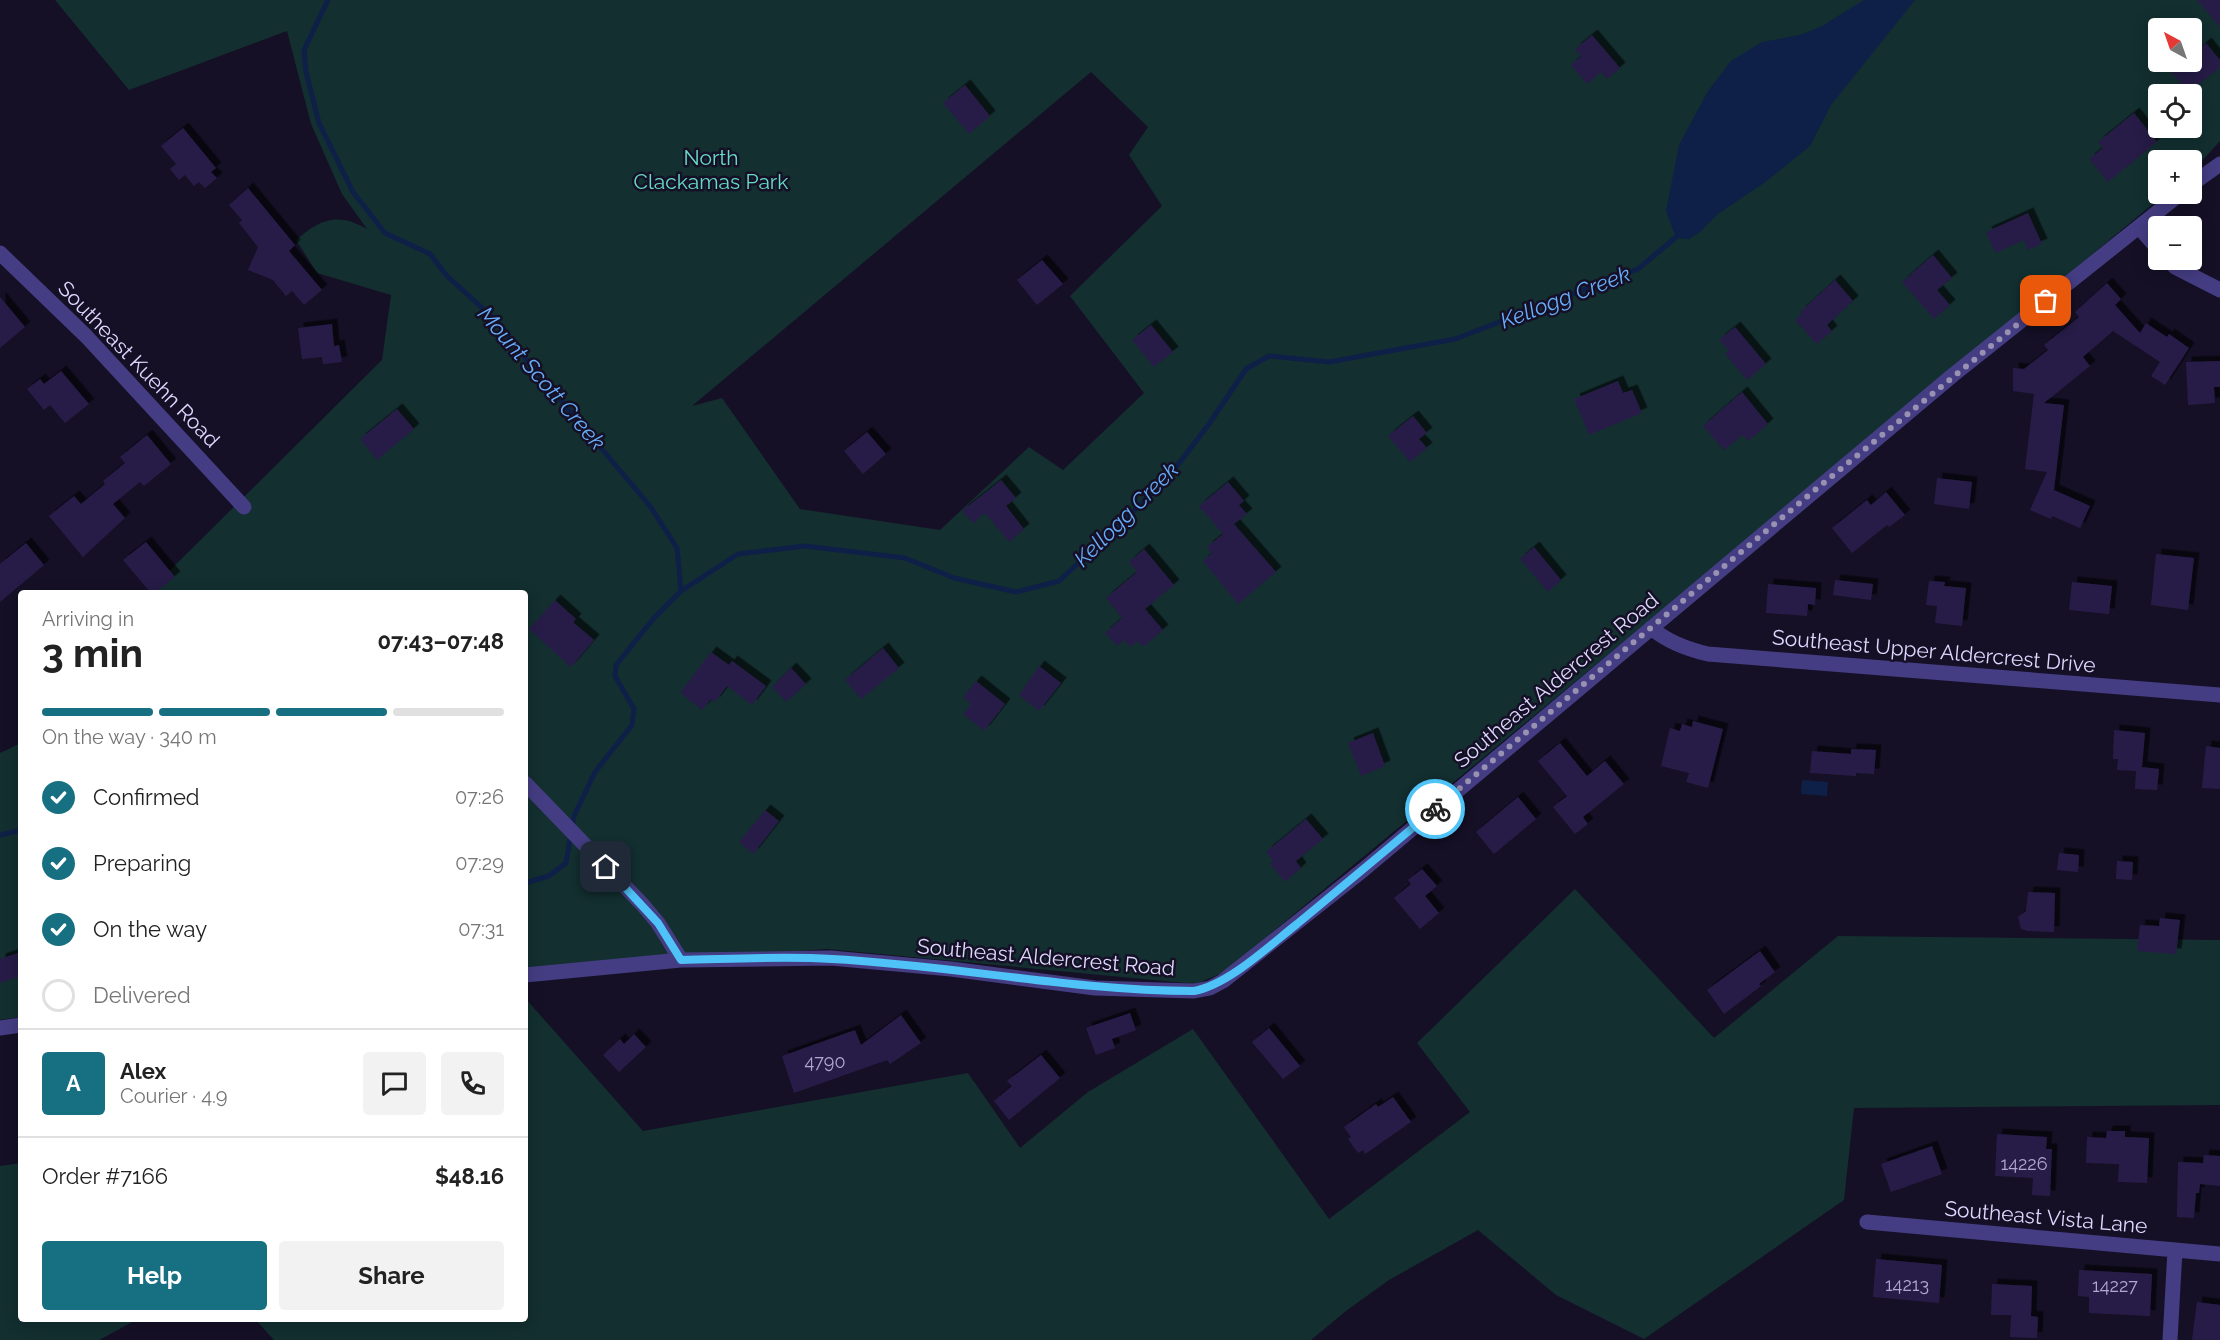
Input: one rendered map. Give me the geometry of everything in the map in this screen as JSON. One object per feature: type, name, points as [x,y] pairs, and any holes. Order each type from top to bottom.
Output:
[{"type":"street","points":[[2202,177],[2220,164]]},
{"type":"street","name":"Southeast Aldercrest Road","points":[[528,975],[681,960],[831,958],[961,970],[1095,988],[1194,991],[1210,988],[1223,981],[1280,938],[1345,885],[1953,375],[2168,204]]},
{"type":"street","points":[[2139,227],[2148,237]]},
{"type":"street","name":"Southeast Kuehn Road","points":[[1,255],[86,336],[244,507]]},
{"type":"street","points":[[2181,270],[2220,290]]},
{"type":"street","name":"Southeast Upper Aldercrest Drive","points":[[1651,628],[1669,641],[1708,654],[2220,695]]},
{"type":"street","points":[[531,788],[658,923],[681,960]]},
{"type":"street","points":[[0,1028],[18,1025]]},
{"type":"street","name":"Southeast Vista Lane","points":[[1867,1222],[2220,1254]]},
{"type":"street","points":[[2170,1340],[2175,1250]]},
{"type":"green space","name":"North Clackamas Park","points":[[55,0],[2220,0],[2220,141],[2202,161],[2202,150],[2148,150],[2148,204],[2153,204],[1224,972],[1196,984],[827,949],[528,971],[528,590],[150,590],[382,360],[391,295],[317,273],[296,240],[313,227],[330,220],[347,221],[367,229],[342,194],[311,124],[287,31],[129,90]],"holes":[[[1091,72],[1148,127],[1129,155],[1162,206],[1070,296],[1144,393],[1063,470],[1029,447],[940,530],[800,509],[722,398],[692,406]]]},
{"type":"green space","points":[[18,744],[18,1017],[0,1020],[0,753]]},
{"type":"green space","points":[[1575,889],[1714,1038],[1838,936],[2220,940],[2220,1105],[1854,1108],[1844,1200],[1644,1339],[1556,1295],[1478,1230],[1389,1280],[1311,1340],[274,1340],[258,1322],[528,1322],[528,1001],[643,1131],[968,1073],[1020,1148],[1088,1092],[1193,1029],[1329,1219],[1470,1112],[1417,1043]]},
{"type":"green space","points":[[18,1163],[18,1322],[132,1322],[99,1340],[0,1340],[0,1166]]},
{"type":"water","points":[[1864,0],[1915,0],[1831,105],[1810,146],[1764,183],[1718,214],[1700,232],[1689,239],[1676,238],[1666,211],[1679,145],[1708,91],[1731,61],[1762,42],[1800,35],[1822,26]]},
{"type":"water","points":[[1802,780],[1828,782],[1827,796],[1801,794]]},
{"type":"building","points":[[2197,0],[2220,0],[2220,27]]},
{"type":"building","points":[[1592,35],[1620,68],[1607,79],[1601,72],[1587,84],[1571,65],[1581,56],[1575,49]]},
{"type":"building","points":[[2206,43],[2220,60],[2220,68],[2199,84],[2181,84],[2171,72],[2202,72],[2202,46]]},
{"type":"building","points":[[965,85],[990,116],[969,134],[943,103]]},
{"type":"building","points":[[2134,113],[2148,131],[2148,138],[2154,138],[2157,142],[2108,182],[2089,159],[2103,148],[2098,142]]},
{"type":"building","points":[[183,128],[216,168],[211,172],[217,178],[205,188],[199,182],[194,186],[185,175],[179,180],[170,169],[176,164],[161,146]]},
{"type":"building","points":[[248,188],[295,245],[289,251],[322,290],[304,305],[292,291],[286,296],[273,280],[248,270],[258,247],[239,223],[242,220],[229,205]]},
{"type":"building","points":[[2028,213],[2042,244],[2028,250],[2024,240],[1995,253],[1986,232]]},
{"type":"building","points":[[1933,255],[1952,278],[1937,290],[1950,305],[1934,319],[1902,282]]},
{"type":"building","points":[[1042,260],[1063,284],[1037,305],[1017,280]]},
{"type":"building","points":[[1835,280],[1853,301],[1827,325],[1832,331],[1817,344],[1795,320],[1802,314],[1800,312]]},
{"type":"building","points":[[2107,283],[2121,299],[2115,305],[2140,333],[2146,323],[2167,337],[2169,334],[2189,348],[2165,385],[2151,376],[2160,362],[2113,331],[2083,357],[2090,366],[2044,403],[2064,405],[2054,490],[2090,506],[2080,528],[2052,516],[2051,519],[2030,510],[2047,472],[2025,469],[2034,394],[2013,391],[2013,368],[2024,369],[2048,350],[2044,345],[2079,317],[2075,312]]},
{"type":"building","points":[[0,297],[25,327],[0,348]]},
{"type":"building","points":[[332,324],[334,346],[339,345],[342,362],[323,364],[322,357],[302,359],[298,328]]},
{"type":"building","points":[[1151,325],[1173,352],[1154,367],[1132,340]]},
{"type":"building","points":[[1735,327],[1766,364],[1747,380],[1725,354],[1729,351],[1719,340]]},
{"type":"building","points":[[2220,361],[2220,387],[2214,387],[2215,403],[2188,405],[2186,362]]},
{"type":"building","points":[[61,371],[89,404],[65,423],[50,405],[44,410],[27,389],[40,379],[44,384]]},
{"type":"building","points":[[1618,381],[1623,393],[1632,390],[1642,413],[1589,435],[1574,399]]},
{"type":"building","points":[[1742,392],[1768,424],[1748,441],[1743,435],[1724,450],[1703,426]]},
{"type":"building","points":[[397,409],[414,429],[377,460],[360,439]]},
{"type":"building","points":[[1413,416],[1427,433],[1419,439],[1427,448],[1410,462],[1388,436]]},
{"type":"building","points":[[867,432],[886,454],[863,474],[844,451]]},
{"type":"building","points":[[147,435],[171,464],[144,486],[140,482],[113,504],[125,518],[83,557],[49,516],[74,496],[81,504],[105,484],[103,481],[125,463],[120,457]]},
{"type":"building","points":[[1937,478],[1972,482],[1969,509],[1934,504]]},
{"type":"building","points":[[1001,480],[1016,498],[1006,506],[1024,529],[1009,542],[985,513],[973,523],[962,511]]},
{"type":"building","points":[[1228,482],[1244,501],[1239,505],[1247,514],[1234,524],[1276,572],[1238,604],[1203,561],[1212,553],[1207,547],[1223,534],[1199,506]]},
{"type":"building","points":[[1886,492],[1905,515],[1889,527],[1887,525],[1852,553],[1832,528],[1867,500],[1871,505]]},
{"type":"building","points":[[146,542],[175,577],[159,590],[148,590],[123,560]]},
{"type":"building","points":[[26,543],[44,565],[0,602],[0,564]]},
{"type":"building","points":[[1534,547],[1561,580],[1548,592],[1520,559]]},
{"type":"building","points":[[1144,549],[1174,585],[1145,609],[1163,630],[1143,647],[1138,641],[1130,647],[1124,640],[1117,646],[1105,633],[1122,618],[1106,598],[1137,572],[1129,562]]},
{"type":"building","points":[[2156,554],[2194,558],[2188,610],[2151,605]]},
{"type":"building","points":[[1835,580],[1873,584],[1871,600],[1833,595]]},
{"type":"building","points":[[1929,581],[1945,582],[1944,586],[1966,588],[1962,626],[1935,623],[1937,606],[1926,605]]},
{"type":"building","points":[[2072,582],[2112,586],[2109,614],[2069,610]]},
{"type":"building","points":[[1768,584],[1816,588],[1815,605],[1808,604],[1807,616],[1766,613]]},
{"type":"building","points":[[555,600],[576,619],[573,622],[594,640],[571,667],[529,629]]},
{"type":"building","points":[[883,648],[899,668],[861,699],[845,680]]},
{"type":"building","points":[[711,652],[729,665],[732,661],[766,686],[752,705],[727,686],[715,702],[711,699],[702,710],[680,693]]},
{"type":"building","points":[[1039,666],[1061,683],[1039,711],[1019,695]]},
{"type":"building","points":[[791,668],[806,684],[786,702],[772,687]]},
{"type":"building","points":[[976,681],[1005,704],[984,731],[963,714],[971,704],[963,697]]},
{"type":"building","points":[[1693,721],[1723,729],[1708,788],[1686,782],[1689,773],[1661,766],[1670,728],[1680,731],[1682,724],[1692,727]]},
{"type":"building","points":[[2114,730],[2145,733],[2142,767],[2159,769],[2157,790],[2135,789],[2136,771],[2117,770],[2118,759],[2113,759]]},
{"type":"building","points":[[1373,733],[1385,766],[1361,776],[1348,743]]},
{"type":"building","points":[[1560,743],[1587,776],[1605,761],[1624,784],[1583,817],[1588,824],[1575,834],[1553,807],[1567,796],[1538,761]]},
{"type":"building","points":[[2206,746],[2220,748],[2220,789],[2202,788]]},
{"type":"building","points":[[1851,749],[1876,750],[1874,774],[1856,773],[1856,776],[1810,773],[1812,751],[1851,754]]},
{"type":"building","points":[[1518,797],[1536,819],[1494,854],[1476,832]]},
{"type":"building","points":[[765,810],[779,821],[753,854],[739,842]]},
{"type":"building","points":[[1306,819],[1323,839],[1296,861],[1301,868],[1285,882],[1270,864],[1273,861],[1266,852]]},
{"type":"building","points":[[2059,853],[2079,855],[2078,872],[2057,870]]},
{"type":"building","points":[[2117,861],[2133,862],[2132,880],[2116,879]]},
{"type":"building","points":[[1422,869],[1437,886],[1425,896],[1439,913],[1420,929],[1394,898],[1411,884],[1408,880]]},
{"type":"building","points":[[2028,892],[2055,893],[2054,932],[2021,929],[2018,917],[2026,911]]},
{"type":"building","points":[[2160,918],[2180,920],[2176,954],[2137,951],[2140,925],[2159,926]]},
{"type":"building","points":[[1760,951],[1775,972],[1759,984],[1761,986],[1724,1014],[1707,990]]},
{"type":"building","points":[[18,953],[18,977],[0,983],[0,959]]},
{"type":"building","points":[[1130,1013],[1136,1030],[1112,1039],[1115,1048],[1096,1055],[1086,1028]]},
{"type":"building","points":[[901,1015],[921,1043],[890,1064],[887,1060],[794,1093],[782,1056],[855,1030],[861,1045]]},
{"type":"building","points":[[1269,1028],[1300,1066],[1283,1079],[1252,1042]]},
{"type":"building","points":[[634,1034],[646,1047],[619,1072],[603,1055],[620,1039],[624,1044]]},
{"type":"building","points":[[1041,1055],[1060,1078],[1009,1120],[994,1101],[1012,1086],[1007,1081]]},
{"type":"building","points":[[1393,1097],[1411,1122],[1365,1154],[1363,1150],[1358,1153],[1348,1139],[1351,1137],[1344,1127],[1376,1104],[1378,1107]]},
{"type":"building","points":[[2107,1131],[2125,1131],[2125,1137],[2149,1138],[2147,1183],[2118,1182],[2119,1164],[2086,1163],[2087,1137],[2106,1138]]},
{"type":"building","points":[[1997,1134],[2047,1137],[2046,1149],[2052,1149],[2050,1196],[2032,1195],[2033,1178],[1995,1176]]},
{"type":"building","points":[[1932,1146],[1942,1174],[1891,1192],[1881,1164]]},
{"type":"building","points":[[2204,1155],[2220,1156],[2220,1186],[2200,1184],[2199,1193],[2196,1193],[2194,1218],[2177,1217],[2178,1162],[2203,1163]]},
{"type":"building","points":[[1876,1259],[1942,1265],[1939,1303],[1873,1297]]},
{"type":"building","points":[[2079,1270],[2152,1274],[2150,1316],[2089,1313],[2089,1297],[2078,1296]]},
{"type":"building","points":[[1992,1284],[2032,1286],[2031,1316],[2038,1317],[2037,1338],[2010,1337],[2011,1315],[1991,1315]]},
{"type":"building","points":[[2197,1302],[2220,1305],[2220,1340],[2192,1340]]},
{"type":"waterway","name":"Mount Scott Creek","points":[[328,0],[304,50],[306,72],[319,123],[353,192],[385,233],[430,254],[447,276],[500,324],[526,359],[650,506],[677,548],[681,591]]},
{"type":"waterway","name":"Kellogg Creek","points":[[528,882],[549,876],[566,863],[574,816],[595,772],[632,725],[634,709],[615,676],[616,665],[654,618],[681,591],[738,554],[805,546],[905,558],[954,578],[1016,592],[1059,581],[1127,518],[1174,470],[1246,369],[1269,356],[1329,362],[1455,339],[1638,269],[1681,233]]},
{"type":"waterway","name":"Kellogg Creek","points":[[0,835],[18,831]]},
{"type":"way so far","points":[[1435,809],[1953,375],[2046,301]]},
{"type":"route","points":[[606,867],[658,923],[681,960],[831,958],[951,969],[1095,988],[1194,991],[1210,988],[1223,981],[1280,938],[1435,809]]}]
